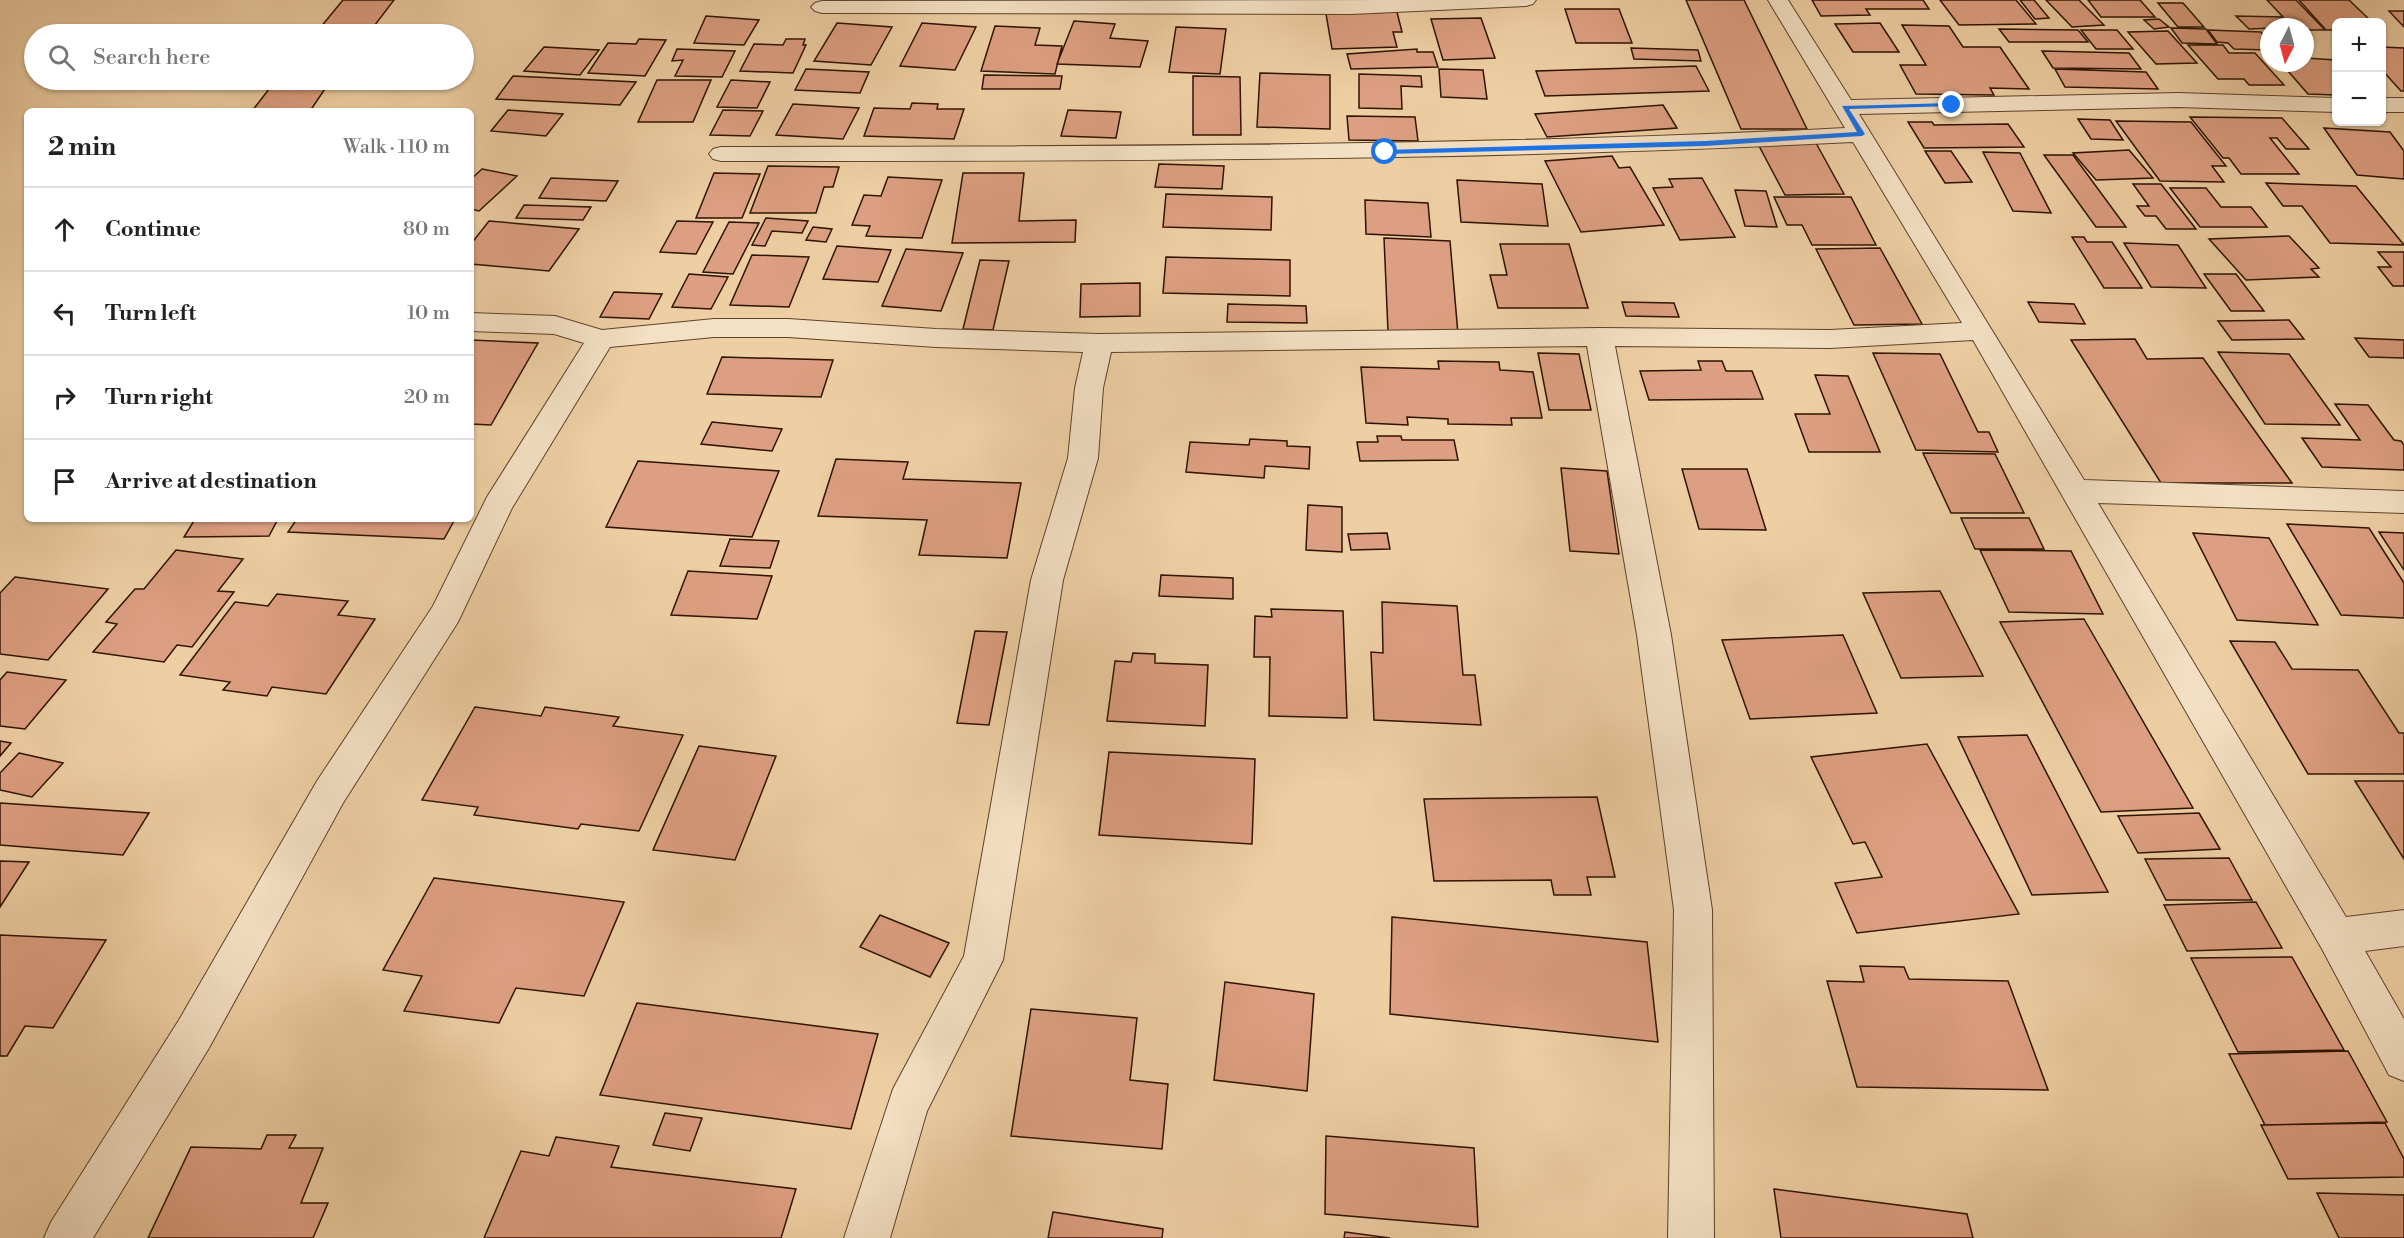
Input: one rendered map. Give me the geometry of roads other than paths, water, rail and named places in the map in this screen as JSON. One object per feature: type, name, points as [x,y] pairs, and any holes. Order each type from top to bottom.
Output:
[{"type":"street","points":[[822,8],[1351,8],[1526,0]]},
{"type":"street","points":[[1778,0],[1862,134],[2076,491],[2336,936],[2404,1059]]},
{"type":"street","points":[[1844,107],[2178,100],[2332,105]]},
{"type":"street","points":[[2386,105],[2404,105]]},
{"type":"street","points":[[721,154],[1385,152],[1705,143],[1862,134]]},
{"type":"street","points":[[474,322],[555,325],[601,339],[714,328],[788,328],[936,338],[1099,344],[1599,338],[1830,339],[1981,331]]},
{"type":"street","points":[[1599,338],[1654,635],[1693,910],[1691,1238]]},
{"type":"street","points":[[67,1238],[194,1034],[330,792],[446,613],[498,505],[601,339]]},
{"type":"street","points":[[867,1238],[908,1104],[983,960],[1047,580],[1083,458],[1089,388],[1099,344]]},
{"type":"street","points":[[2076,491],[2404,502]]},
{"type":"street","points":[[2336,936],[2404,928]]}]
